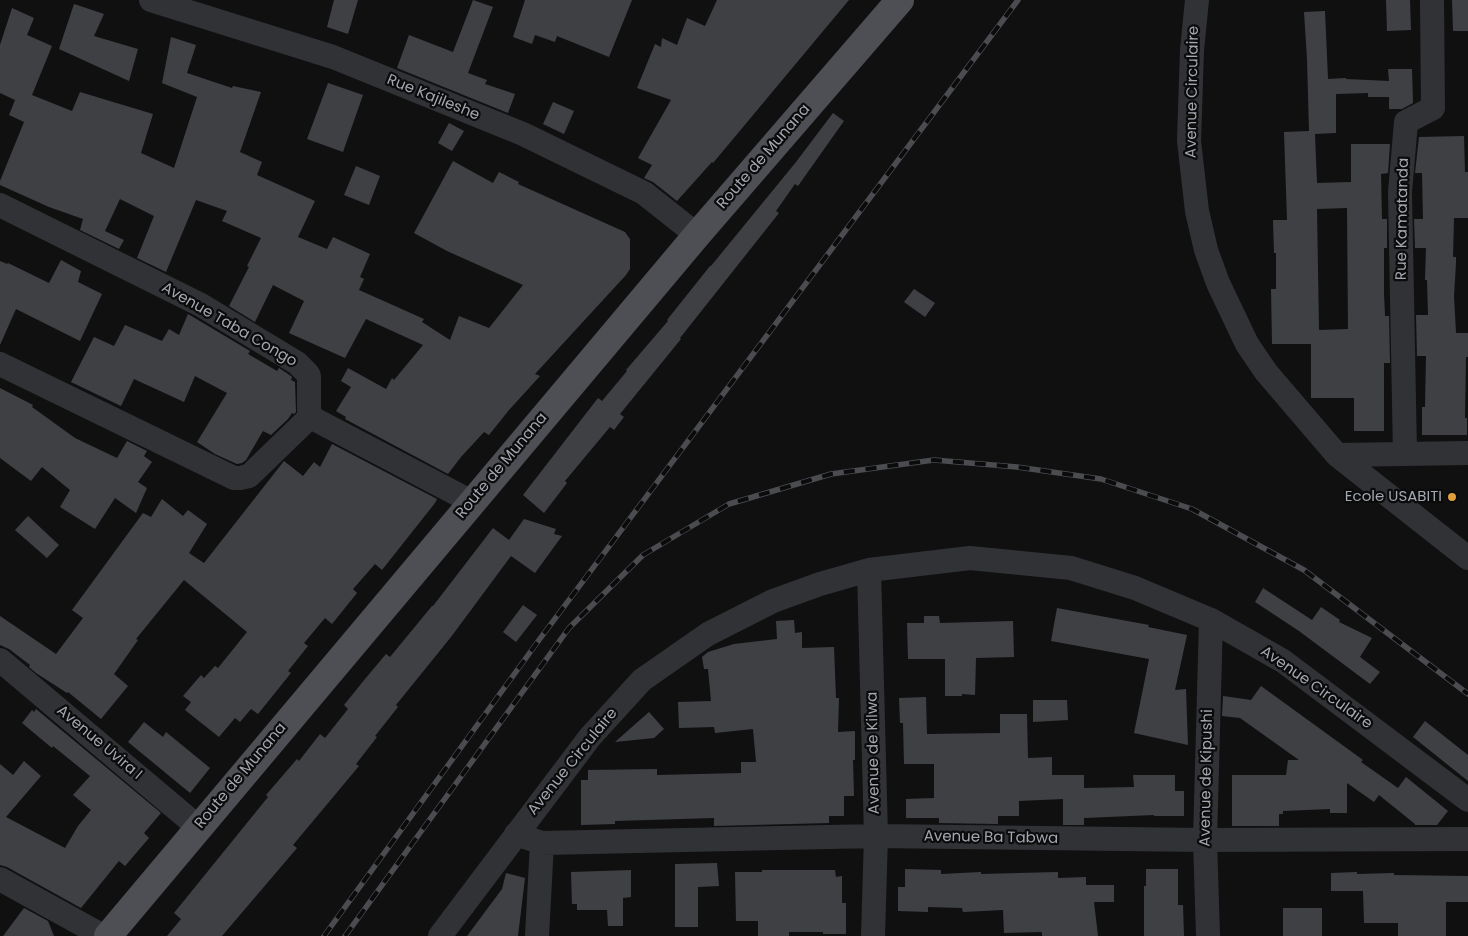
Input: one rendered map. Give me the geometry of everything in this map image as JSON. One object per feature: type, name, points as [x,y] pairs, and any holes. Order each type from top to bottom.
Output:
[{"type":"main road","name":"Route de Munana","points":[[108,936],[697,235],[900,0]]},
{"type":"street","name":"Rue Kajileshe","points":[[151,0],[333,58],[523,134],[644,193],[697,235]]},
{"type":"street","name":"Avenue Circulaire","points":[[1197,0],[1192,50],[1189,141],[1196,211],[1206,250],[1218,283],[1247,344],[1266,372],[1337,454],[1468,558]]},
{"type":"street","name":"Rue Kamatanda","points":[[1405,454],[1400,192],[1406,122],[1434,108],[1432,0]]},
{"type":"street","name":"Avenue Taba Congo","points":[[0,205],[201,305],[297,363],[309,376],[311,416]]},
{"type":"street","points":[[0,364],[234,478],[250,476],[311,416],[323,425],[472,502]]},
{"type":"street","points":[[1337,454],[1468,453]]},
{"type":"street","name":"Avenue Circulaire","points":[[440,936],[590,737],[642,680],[708,634],[773,600],[869,570],[970,558],[1071,568],[1135,588],[1211,620],[1283,662],[1468,800]]},
{"type":"street","name":"Avenue de Kilwa","points":[[869,570],[876,836],[873,936]]},
{"type":"street","name":"Avenue de Kipushi","points":[[1208,936],[1205,840],[1211,620]]},
{"type":"street","name":"Avenue Uvira I","points":[[0,660],[198,827]]},
{"type":"street","name":"Avenue Ba Tabwa","points":[[516,834],[542,843],[876,836],[1205,840],[1468,839]]},
{"type":"street","points":[[537,936],[542,843]]},
{"type":"street","points":[[0,879],[103,936]]},
{"type":"building","points":[[334,0],[358,0],[348,34],[327,27]]},
{"type":"building","points":[[473,0],[493,7],[468,73],[487,80],[485,84],[515,94],[508,113],[397,68],[409,35],[453,52]]},
{"type":"building","points":[[525,0],[632,0],[609,57],[557,36],[555,42],[535,35],[532,44],[513,37]]},
{"type":"building","points":[[717,0],[849,0],[713,163],[677,201],[653,182],[644,178],[652,165],[638,158],[671,100],[637,88],[655,44],[661,47],[662,38],[677,45],[687,18],[705,26]]},
{"type":"building","points":[[1386,0],[1410,0],[1411,30],[1387,31]]},
{"type":"building","points":[[1452,0],[1468,0],[1468,31],[1453,31]]},
{"type":"building","points":[[74,4],[104,14],[94,36],[138,49],[129,81],[59,49]]},
{"type":"building","points":[[12,8],[34,18],[27,35],[52,46],[32,95],[72,111],[80,92],[153,114],[141,153],[174,168],[197,97],[162,83],[171,37],[196,45],[187,73],[232,88],[233,86],[261,92],[240,152],[262,162],[257,175],[315,201],[298,237],[327,249],[333,237],[370,254],[360,277],[364,279],[359,290],[424,319],[422,322],[450,340],[459,316],[489,328],[523,285],[447,251],[414,233],[453,161],[493,183],[499,172],[519,182],[518,184],[625,232],[630,239],[630,269],[535,374],[540,376],[489,435],[484,432],[448,474],[345,419],[346,417],[336,411],[351,387],[341,381],[348,368],[386,389],[392,378],[394,380],[423,345],[366,319],[345,358],[289,333],[304,301],[273,285],[255,322],[229,306],[261,238],[222,221],[227,211],[196,200],[166,272],[137,258],[154,216],[120,199],[105,231],[124,240],[119,249],[80,230],[83,219],[49,207],[0,185],[24,122],[9,115],[15,100],[0,93],[0,45]]},
{"type":"building","points":[[1325,11],[1328,79],[1346,78],[1389,81],[1388,69],[1412,69],[1413,103],[1402,109],[1389,109],[1389,97],[1368,97],[1368,93],[1336,94],[1336,133],[1315,134],[1317,183],[1351,182],[1351,144],[1390,144],[1388,173],[1381,174],[1382,219],[1387,219],[1387,248],[1384,248],[1384,294],[1385,316],[1389,316],[1390,363],[1384,363],[1384,431],[1354,431],[1354,398],[1311,398],[1311,344],[1272,344],[1271,289],[1276,289],[1276,253],[1274,253],[1273,220],[1287,220],[1284,132],[1309,131],[1304,12]],"holes":[[[1347,208],[1348,329],[1319,330],[1317,209]]]},
{"type":"building","points":[[328,83],[363,95],[343,152],[307,139]]},
{"type":"building","points":[[553,102],[574,111],[564,134],[543,124]]},
{"type":"building","points":[[833,113],[844,121],[798,186],[795,184],[776,211],[779,213],[620,414],[624,417],[614,430],[610,427],[565,481],[567,483],[544,513],[523,495],[598,398],[602,401],[668,321]]},
{"type":"building","points":[[449,123],[464,131],[452,151],[438,143]]},
{"type":"building","points":[[1464,136],[1465,172],[1468,172],[1468,218],[1454,218],[1453,257],[1456,257],[1454,296],[1456,333],[1468,333],[1465,418],[1467,418],[1467,435],[1422,435],[1422,407],[1425,407],[1426,356],[1417,356],[1416,315],[1428,315],[1427,280],[1425,280],[1426,248],[1415,248],[1414,219],[1423,219],[1422,173],[1415,173],[1419,137]]},
{"type":"building","points":[[356,166],[380,176],[369,205],[344,195]]},
{"type":"building","points":[[61,260],[81,271],[78,282],[102,294],[80,341],[16,309],[0,345],[0,261],[49,283]]},
{"type":"building","points":[[914,289],[935,303],[925,317],[904,302]]},
{"type":"building","points":[[188,314],[250,351],[248,354],[277,371],[279,368],[292,377],[291,380],[295,382],[296,412],[292,413],[271,435],[263,431],[246,460],[242,463],[237,464],[215,454],[197,442],[227,393],[195,376],[184,402],[134,379],[121,406],[71,382],[94,337],[114,346],[125,325],[162,341],[169,329],[179,335]]},
{"type":"building","points":[[0,388],[33,405],[32,407],[75,438],[117,458],[127,441],[147,451],[144,456],[152,462],[138,482],[147,488],[136,513],[115,498],[95,529],[60,507],[70,490],[42,467],[31,481],[0,458]]},
{"type":"building","points":[[332,444],[437,499],[382,570],[375,564],[353,589],[357,593],[332,624],[325,618],[304,643],[308,646],[288,671],[291,673],[258,714],[251,709],[240,722],[235,718],[219,737],[185,710],[191,702],[183,696],[201,675],[204,678],[215,666],[218,668],[247,632],[184,580],[136,639],[138,640],[114,674],[128,686],[101,719],[68,692],[36,673],[29,667],[30,665],[9,649],[0,645],[0,616],[56,654],[83,618],[72,610],[143,513],[151,517],[162,499],[183,516],[188,510],[207,524],[189,553],[204,563],[284,461],[303,476],[314,462],[320,467]]},
{"type":"building","points":[[28,516],[59,545],[47,558],[15,530]]},
{"type":"building","points":[[524,519],[556,529],[554,534],[562,536],[535,573],[511,556],[451,637],[396,705],[398,707],[356,764],[359,766],[293,845],[297,848],[222,936],[167,936],[181,919],[174,913],[268,797],[266,795],[297,759],[299,761],[320,734],[325,738],[348,709],[344,705],[386,654],[390,657],[433,606],[493,528],[509,540]]},
{"type":"building","points":[[1263,588],[1312,620],[1321,607],[1340,620],[1339,622],[1372,638],[1360,657],[1380,672],[1370,684],[1299,631],[1255,602]]},
{"type":"building","points":[[523,605],[537,615],[516,642],[503,632]]},
{"type":"building","points":[[1057,608],[1149,625],[1148,627],[1187,635],[1175,690],[1186,689],[1188,745],[1134,733],[1149,659],[1051,641]]},
{"type":"building","points":[[924,616],[939,616],[940,623],[1013,621],[1014,657],[976,658],[975,695],[945,696],[945,659],[908,659],[907,623],[924,623]]},
{"type":"building","points":[[794,620],[795,633],[802,632],[802,648],[834,647],[836,698],[839,698],[838,732],[855,731],[855,760],[853,760],[854,796],[844,796],[844,816],[829,816],[829,823],[714,826],[714,818],[615,821],[615,824],[581,825],[581,780],[588,780],[588,770],[657,769],[657,775],[741,773],[741,762],[756,762],[753,729],[715,733],[714,727],[679,728],[678,702],[711,701],[708,669],[704,669],[702,657],[708,652],[734,644],[777,639],[776,621]]},
{"type":"building","points":[[1261,686],[1363,760],[1361,762],[1398,788],[1406,777],[1448,811],[1437,825],[1415,825],[1379,795],[1374,802],[1347,783],[1347,813],[1330,813],[1330,809],[1283,811],[1283,814],[1279,814],[1279,826],[1232,826],[1232,775],[1286,775],[1288,760],[1299,760],[1240,718],[1222,716],[1223,696],[1251,700]]},
{"type":"building","points":[[926,697],[927,734],[1000,733],[1000,714],[1027,714],[1028,758],[1052,757],[1052,775],[1084,775],[1084,788],[1134,787],[1133,775],[1175,775],[1175,791],[1184,791],[1184,816],[1154,815],[1084,818],[1084,825],[1063,825],[1063,799],[1019,801],[1019,816],[998,816],[998,824],[939,823],[939,818],[906,818],[906,799],[934,798],[934,764],[904,764],[903,723],[900,723],[899,698]]},
{"type":"building","points":[[1033,700],[1067,700],[1068,720],[1033,722]]},
{"type":"building","points":[[36,709],[161,813],[144,833],[149,838],[125,866],[119,861],[81,908],[7,867],[0,865],[0,764],[13,775],[24,761],[41,776],[6,817],[65,848],[78,826],[91,810],[73,795],[90,776],[22,723],[32,710],[34,712]]},
{"type":"building","points":[[649,712],[664,729],[654,738],[615,742]]},
{"type":"building","points":[[1425,721],[1468,755],[1468,781],[1413,737]]},
{"type":"building","points":[[144,722],[163,737],[166,732],[210,768],[190,793],[128,742]]},
{"type":"building","points":[[717,863],[719,886],[698,887],[698,927],[675,927],[675,864]]},
{"type":"building","points":[[905,869],[941,870],[941,874],[1058,872],[1058,878],[1086,877],[1086,885],[1114,885],[1114,902],[1094,902],[1098,936],[1042,936],[1041,932],[1004,933],[1003,910],[963,912],[962,908],[928,907],[928,912],[898,911],[898,887],[905,887]]},
{"type":"building","points":[[1146,869],[1178,869],[1178,905],[1183,905],[1184,936],[1144,936]]},
{"type":"building","points":[[631,870],[631,897],[623,898],[623,926],[608,926],[607,910],[577,910],[577,904],[572,904],[571,872]]},
{"type":"building","points":[[762,870],[835,870],[836,877],[842,876],[842,903],[846,903],[846,934],[789,932],[789,936],[758,936],[758,921],[736,921],[735,872],[762,872]]},
{"type":"building","points":[[1357,872],[1357,874],[1394,873],[1394,875],[1468,876],[1468,902],[1446,902],[1446,936],[1398,936],[1398,923],[1364,923],[1363,891],[1331,891],[1331,873]]},
{"type":"building","points":[[506,873],[525,878],[518,936],[467,936],[502,889]]},
{"type":"building","points":[[24,908],[48,921],[54,936],[3,936]]},
{"type":"building","points":[[1283,908],[1322,908],[1322,936],[1283,936]]},
{"type":"railway","points":[[324,936],[539,640],[1018,0]]},
{"type":"railway","points":[[345,936],[569,628],[643,555],[729,504],[831,474],[934,460],[1017,467],[1101,479],[1192,509],[1304,570],[1468,694]]},
{"type":"place","name":"Ecole USABITI","points":[[1452,497]]}]
